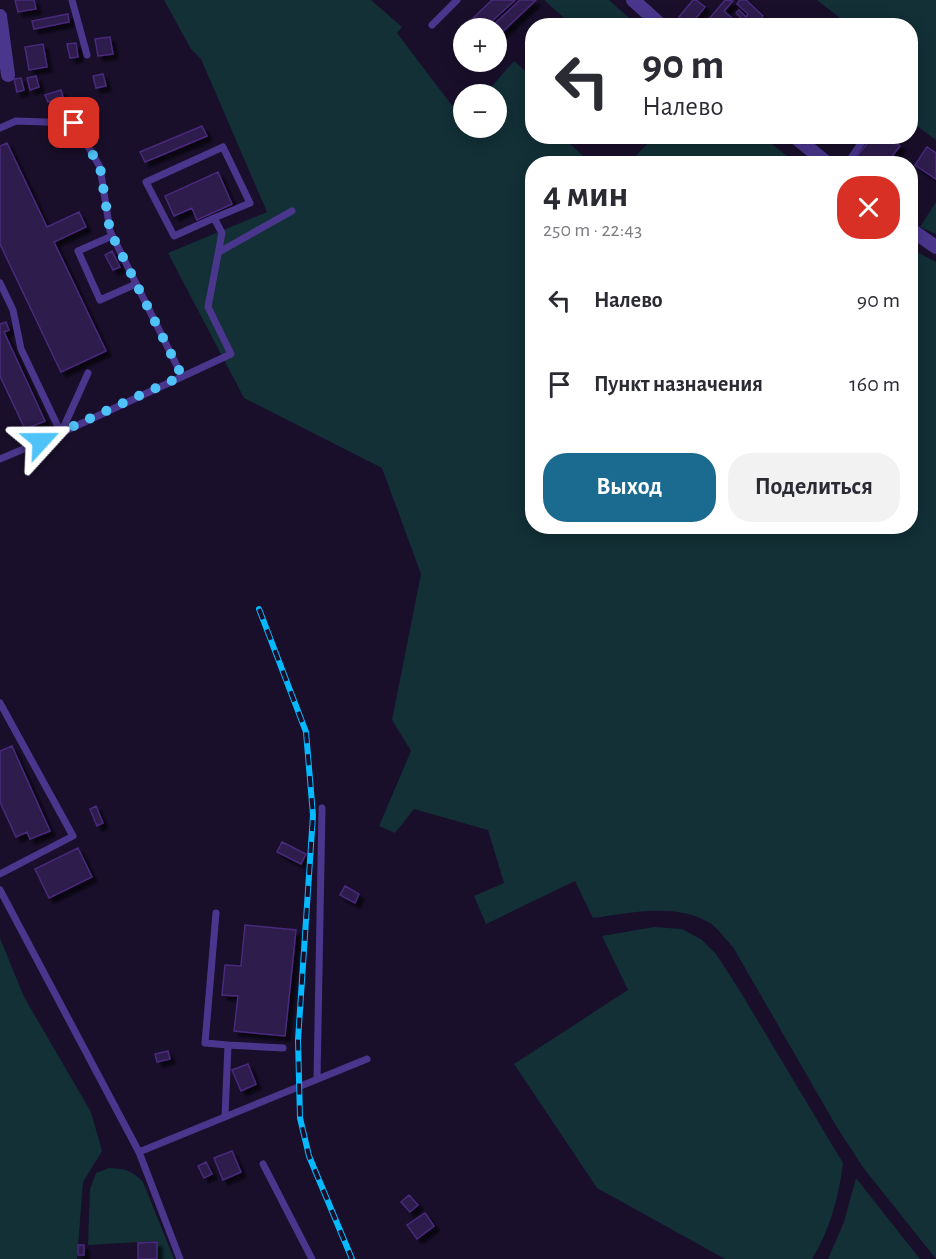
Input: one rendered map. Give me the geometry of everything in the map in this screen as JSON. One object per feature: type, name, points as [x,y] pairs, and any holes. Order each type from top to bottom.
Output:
[{"type":"street","points":[[633,0],[653,18]]},
{"type":"street","points":[[0,16],[8,75]]},
{"type":"street","points":[[804,144],[818,156]]},
{"type":"street","points":[[918,235],[936,247]]},
{"type":"lane","points":[[72,0],[87,55]]},
{"type":"lane","points":[[432,25],[457,0]]},
{"type":"lane","points":[[0,128],[16,121],[74,123],[100,167],[112,236],[182,376]]},
{"type":"lane","points":[[223,147],[250,203],[214,218],[174,236],[146,182],[223,147]]},
{"type":"lane","points":[[219,252],[292,211]]},
{"type":"lane","points":[[0,459],[231,354],[208,307],[222,233],[214,218]]},
{"type":"lane","points":[[112,236],[78,251],[100,300],[136,284]]},
{"type":"lane","points":[[0,283],[14,310],[21,349],[61,433]]},
{"type":"lane","points":[[61,433],[88,373]]},
{"type":"lane","points":[[0,703],[73,836],[0,874]]},
{"type":"lane","points":[[317,1079],[322,808]]},
{"type":"lane","points":[[0,890],[139,1152],[180,1259]]},
{"type":"lane","points":[[216,913],[205,1043],[283,1048]]},
{"type":"lane","points":[[225,1116],[228,1045]]},
{"type":"lane","points":[[139,1152],[367,1059]]},
{"type":"lane","points":[[263,1164],[312,1259]]},
{"type":"green space","points":[[164,0],[371,0],[402,27],[397,33],[453,107],[453,138],[507,138],[507,84],[494,84],[507,72],[514,61],[525,71],[525,144],[570,144],[583,156],[525,156],[525,534],[918,534],[918,253],[936,262],[936,1259],[862,1166],[835,1124],[733,947],[713,925],[697,917],[668,911],[637,912],[593,918],[575,881],[486,924],[474,896],[504,883],[488,830],[414,809],[395,833],[379,826],[411,751],[392,720],[421,574],[382,468],[244,398],[168,253],[267,212],[201,59],[191,49]]},
{"type":"green space","points":[[544,0],[609,0],[629,18],[564,18]]},
{"type":"green space","points":[[817,0],[936,0],[936,140],[918,127],[918,18],[840,18]]},
{"type":"green space","points":[[647,144],[772,144],[787,156],[636,156]]},
{"type":"green space","points":[[936,202],[936,234],[920,227]]},
{"type":"green space","points":[[654,927],[682,929],[702,940],[716,954],[843,1163],[833,1212],[812,1259],[725,1259],[597,1188],[514,1064],[628,990],[602,936]]},
{"type":"green space","points":[[0,938],[24,997],[91,1112],[102,1151],[83,1182],[77,1259],[0,1259]]},
{"type":"green space","points":[[109,1168],[128,1171],[143,1182],[174,1259],[158,1259],[157,1241],[88,1245],[90,1189],[96,1173]]},
{"type":"green space","points":[[856,1178],[920,1259],[828,1259],[844,1222]]},
{"type":"building","points":[[15,0],[34,0],[36,9],[18,12]]},
{"type":"building","points":[[492,0],[515,0],[495,18],[473,18]]},
{"type":"building","points":[[520,0],[536,0],[507,28],[507,18],[501,18]]},
{"type":"building","points":[[693,0],[705,7],[696,18],[679,17]]},
{"type":"building","points":[[725,0],[733,1],[724,11],[732,18],[710,18]]},
{"type":"building","points":[[740,0],[746,0],[763,16],[761,18],[741,18],[736,13],[739,10],[746,17],[748,14],[737,4]]},
{"type":"building","points":[[68,14],[69,22],[34,29],[32,21]]},
{"type":"building","points":[[110,37],[113,54],[98,56],[95,39]]},
{"type":"building","points":[[76,43],[78,57],[70,58],[67,44]]},
{"type":"building","points":[[43,44],[47,67],[29,70],[25,47]]},
{"type":"building","points":[[103,74],[106,86],[96,88],[93,76]]},
{"type":"building","points":[[36,76],[39,87],[30,90],[27,78]]},
{"type":"building","points":[[21,78],[24,90],[17,92],[14,79]]},
{"type":"building","points":[[61,90],[63,97],[48,102],[45,95]]},
{"type":"building","points":[[202,126],[207,136],[145,162],[140,152]]},
{"type":"building","points":[[7,143],[47,227],[79,212],[86,227],[54,242],[106,351],[61,372],[0,244],[0,146]]},
{"type":"building","points":[[867,144],[898,144],[900,146],[892,156],[858,155]]},
{"type":"building","points":[[927,147],[936,153],[936,179],[918,167],[918,160]]},
{"type":"building","points":[[218,172],[232,204],[197,220],[192,208],[174,216],[165,196]]},
{"type":"building","points":[[112,251],[120,267],[113,270],[105,255]]},
{"type":"building","points":[[6,322],[9,330],[4,332],[45,421],[25,429],[0,376],[0,324]]},
{"type":"building","points":[[12,746],[50,831],[30,839],[27,832],[16,837],[0,802],[0,751]]},
{"type":"building","points":[[96,806],[103,823],[97,826],[90,809]]},
{"type":"building","points":[[282,842],[306,854],[301,864],[277,852]]},
{"type":"building","points":[[78,848],[92,877],[49,898],[35,869]]},
{"type":"building","points":[[345,886],[359,894],[355,903],[340,895]]},
{"type":"building","points":[[245,925],[296,930],[285,1036],[234,1031],[238,996],[222,995],[225,965],[241,966]]},
{"type":"building","points":[[168,1051],[170,1059],[157,1062],[155,1054]]},
{"type":"building","points":[[248,1064],[256,1084],[241,1091],[232,1070]]},
{"type":"building","points":[[232,1151],[241,1172],[223,1180],[214,1158]]},
{"type":"building","points":[[206,1162],[212,1174],[204,1178],[198,1166]]},
{"type":"building","points":[[409,1195],[418,1205],[410,1212],[401,1202]]},
{"type":"building","points":[[425,1213],[434,1226],[417,1239],[407,1225]]},
{"type":"building","points":[[157,1242],[157,1259],[138,1259],[138,1243]]},
{"type":"building","points":[[78,1245],[84,1245],[84,1255],[78,1255]]},
{"type":"railway","points":[[259,609],[306,732],[313,815],[298,1040],[300,1118],[309,1156],[352,1259]]},
{"type":"route","points":[[41,441],[182,376],[110,231],[100,167],[74,123]]}]
